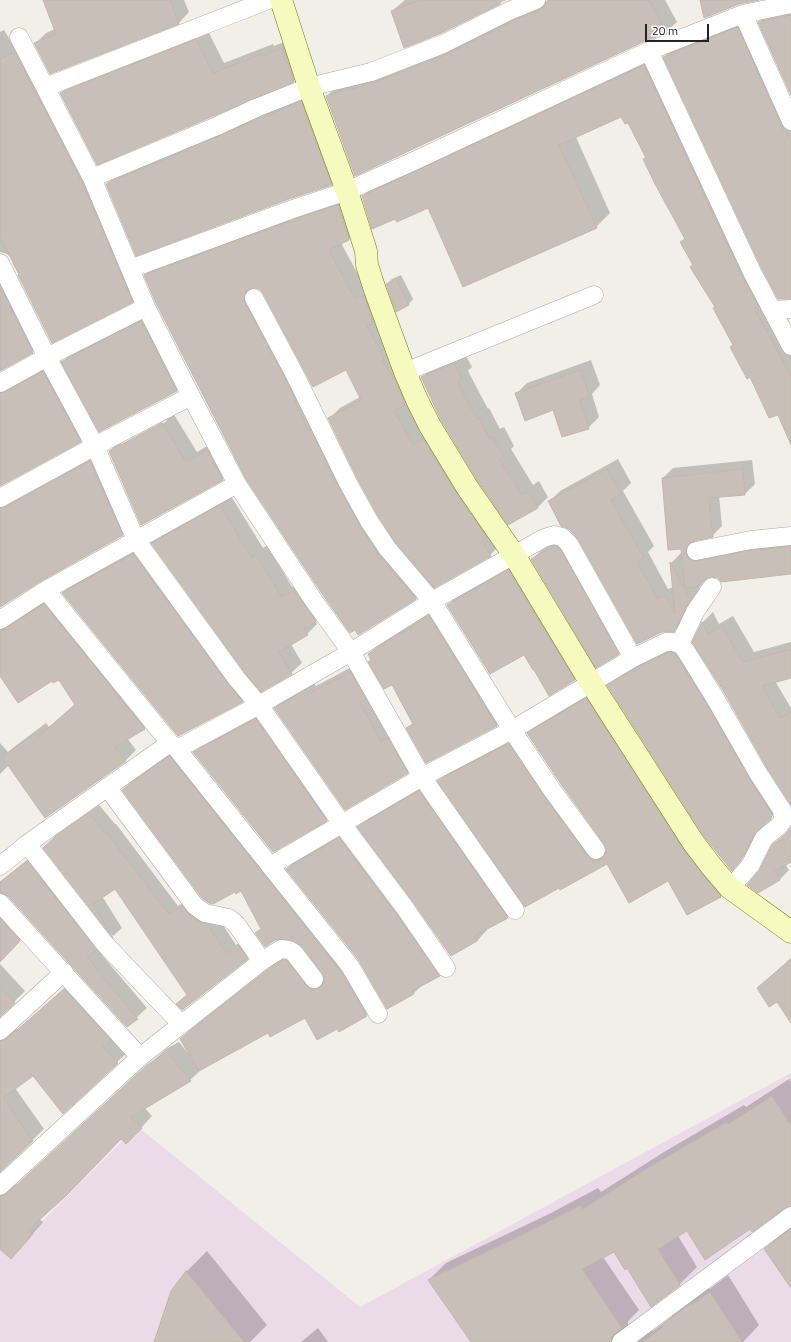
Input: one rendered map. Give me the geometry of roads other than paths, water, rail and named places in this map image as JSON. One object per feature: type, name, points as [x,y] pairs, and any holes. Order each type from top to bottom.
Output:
[{"type":"street","points":[[46,87],[268,0]]},
{"type":"street","points":[[281,0],[309,87],[347,191],[366,250],[367,265],[375,290],[405,372],[430,426],[467,487],[514,555],[591,683],[694,842],[712,867],[730,888],[791,932]]},
{"type":"street","points":[[92,178],[309,87],[378,69],[443,44],[509,11],[536,0]]},
{"type":"street","points":[[130,270],[290,210],[347,191],[649,51],[744,14],[791,4]]},
{"type":"street","points":[[744,14],[791,121]]},
{"type":"street","points":[[19,37],[92,178],[146,307],[237,484],[314,601],[351,652],[422,777],[515,910]]},
{"type":"street","points":[[649,51],[752,272],[791,346]]},
{"type":"street","points":[[0,263],[47,357],[95,446],[136,540],[237,679],[259,705],[342,824],[405,908],[446,968]]},
{"type":"street","points":[[405,372],[594,295]]},
{"type":"street","points":[[254,298],[295,375],[348,483],[369,521],[387,548],[432,601],[512,730],[552,790],[596,850]]},
{"type":"street","points":[[0,383],[47,357],[146,307]]},
{"type":"street","points":[[773,310],[791,309]]},
{"type":"street","points":[[0,498],[191,396]]},
{"type":"street","points":[[0,620],[46,590],[237,484]]},
{"type":"street","points":[[0,866],[26,844],[107,787],[173,746],[259,705],[351,652],[432,601],[544,538],[554,535],[562,537],[569,544],[633,658]]},
{"type":"street","points":[[696,551],[752,540],[791,536]]},
{"type":"street","points":[[680,644],[695,612],[712,587]]},
{"type":"street","points":[[46,590],[350,966],[378,1014]]},
{"type":"street","points":[[270,866],[422,777],[512,730],[633,658],[666,642],[673,642],[680,644],[715,698],[758,773],[782,810],[783,820],[779,826],[764,838],[750,866],[730,888]]},
{"type":"street","points":[[107,787],[195,906],[205,913],[229,918],[233,921],[262,961]]},
{"type":"street","points":[[26,844],[104,943],[181,1024]]},
{"type":"street","points":[[0,904],[64,972],[140,1057]]},
{"type":"street","points":[[0,1186],[140,1057],[262,961],[281,949],[289,950],[294,953],[314,979]]},
{"type":"street","points":[[0,1031],[64,972]]},
{"type":"street","points":[[622,1342],[791,1216]]}]
